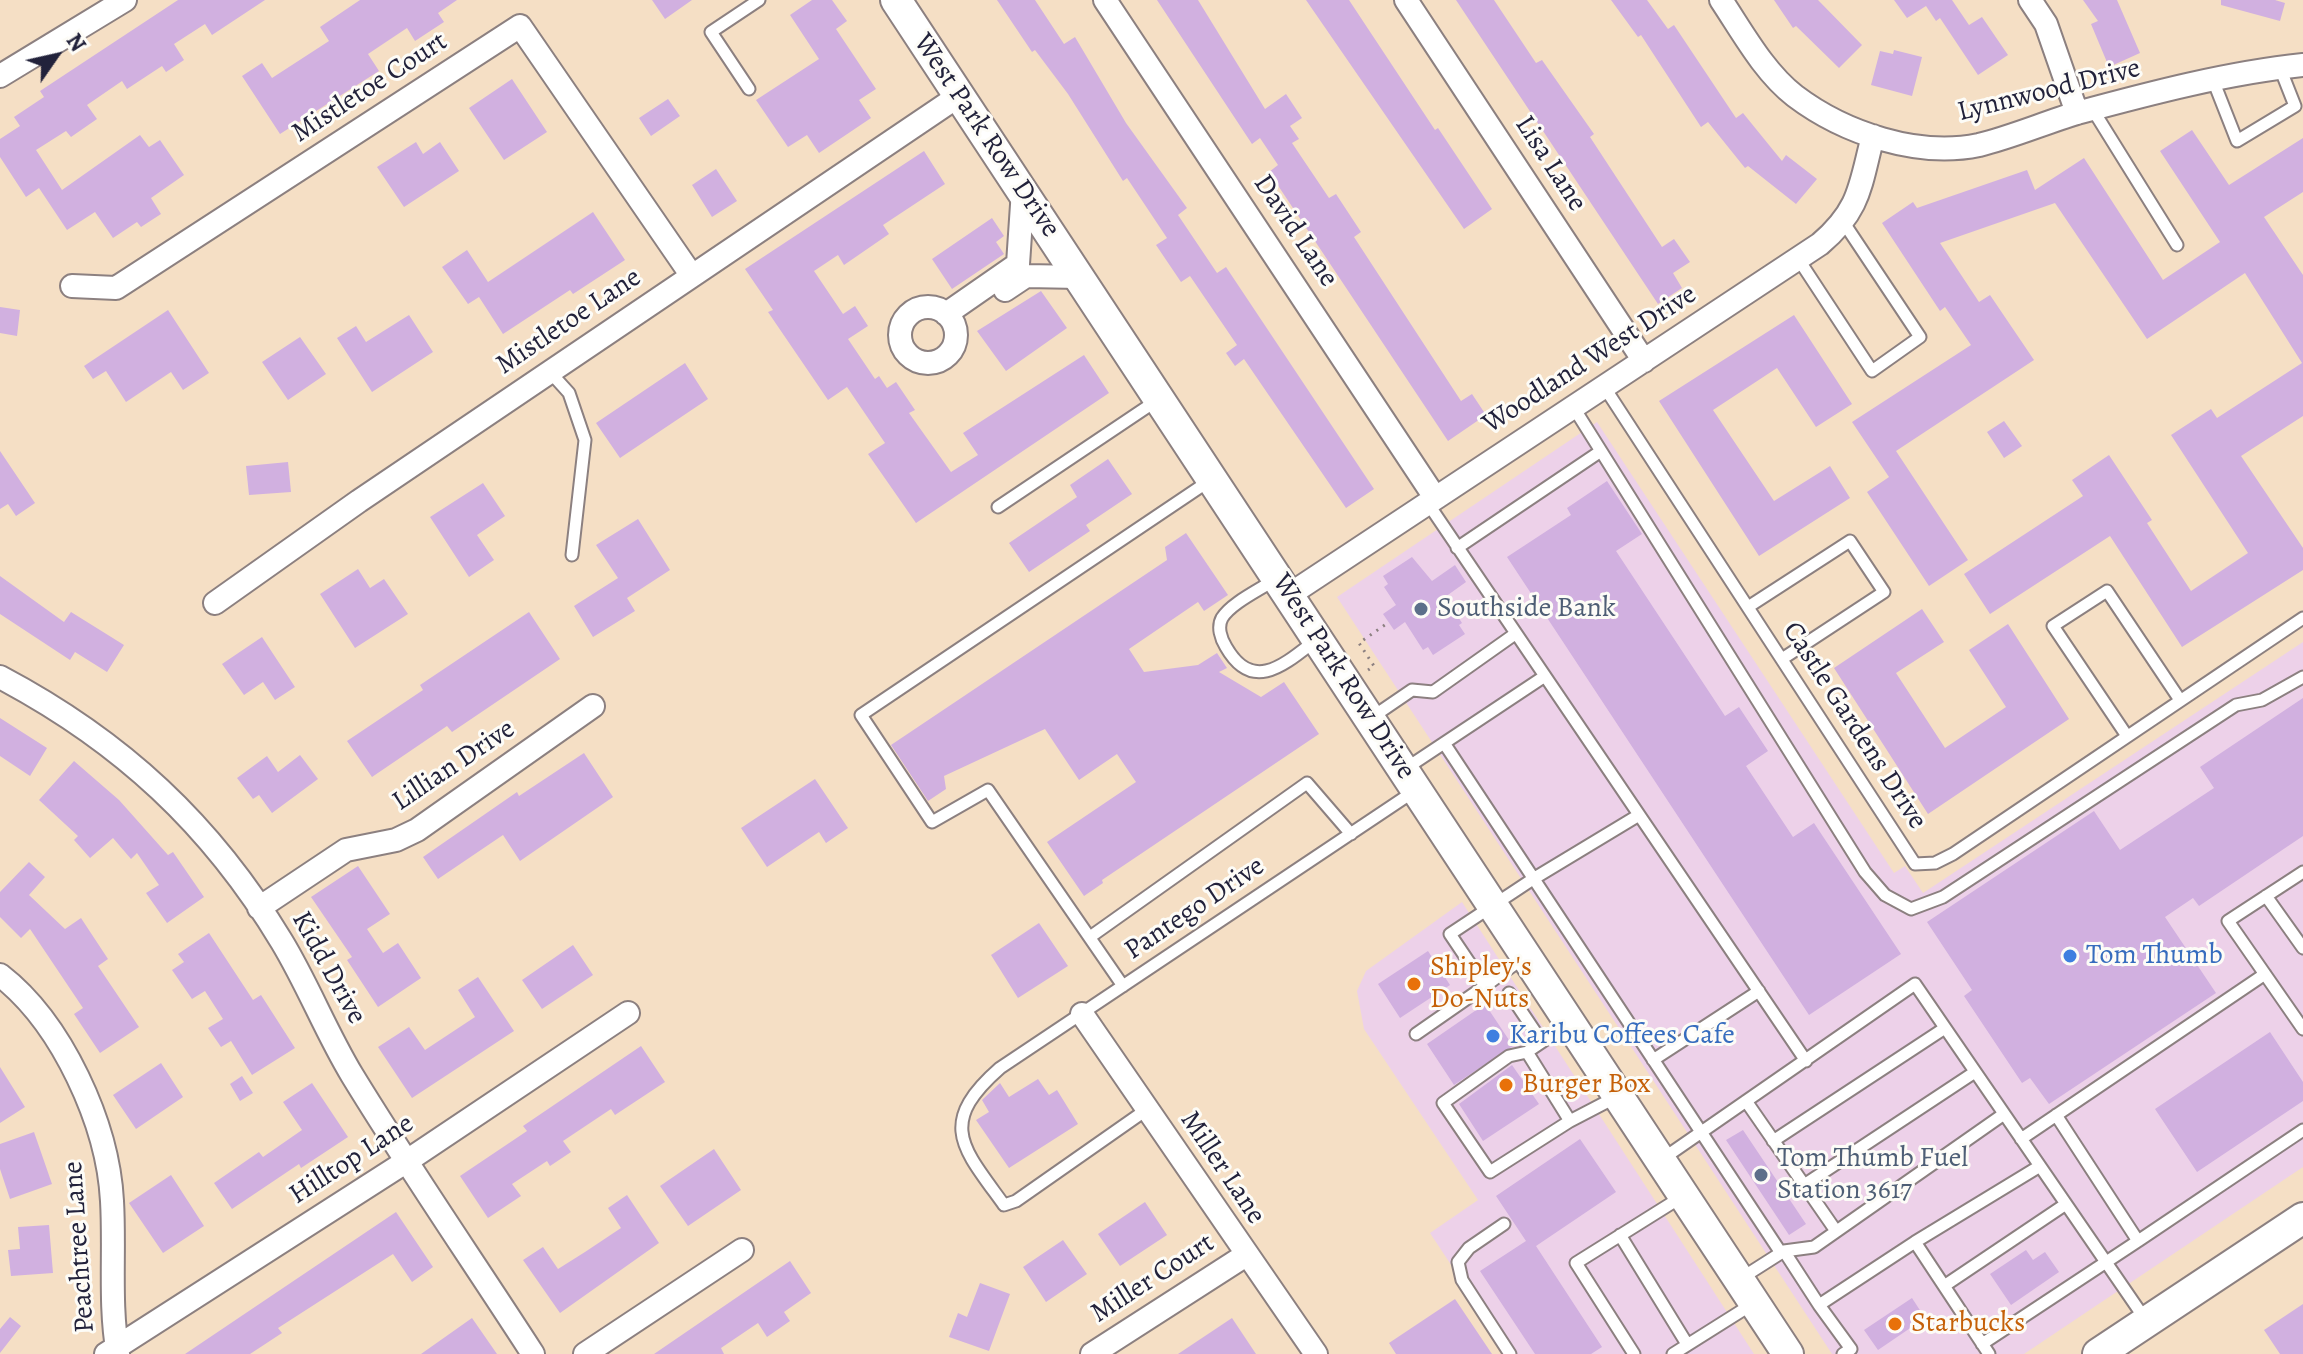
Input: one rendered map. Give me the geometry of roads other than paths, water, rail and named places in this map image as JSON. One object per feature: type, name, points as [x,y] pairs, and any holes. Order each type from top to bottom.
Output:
[{"type":"main road","name":"West Park Row Drive","points":[[896,0],[1788,1354]]},
{"type":"main road","points":[[2098,1354],[2137,1337],[2303,1218]]},
{"type":"street","points":[[0,76],[125,0]]},
{"type":"street","name":"David Lane","points":[[1105,0],[1430,499]]},
{"type":"street","name":"Lisa Lane","points":[[1406,0],[1644,361]]},
{"type":"street","name":"Lynnwood Drive","points":[[1721,0],[1757,54],[1794,95],[1873,136],[1937,148],[1977,145],[2085,112],[2213,80],[2303,65]]},
{"type":"street","points":[[2030,0],[2046,24],[2085,112]]},
{"type":"street","name":"Mistletoe Court","points":[[72,286],[116,288],[520,26],[692,276]]},
{"type":"street","name":"Mistletoe Lane","points":[[215,603],[549,371],[960,95]]},
{"type":"street","name":"Woodland West Drive","points":[[1283,586],[1430,499],[1799,260],[1844,223],[1855,205],[1873,136]]},
{"type":"street","points":[[1022,270],[1023,190]]},
{"type":"street","points":[[950,319],[1022,270],[1080,277]]},
{"type":"street","name":"Kidd Drive","points":[[0,677],[56,706],[107,741],[177,802],[231,865],[282,942],[351,1073],[533,1354]]},
{"type":"street","name":"Lillian Drive","points":[[259,908],[346,850],[396,840],[417,830],[593,706]]},
{"type":"street","name":"Peachtree Lane","points":[[0,975],[17,988],[39,1017],[78,1079],[108,1155],[114,1351]]},
{"type":"street","name":"Hilltop Lane","points":[[114,1351],[628,1013]]},
{"type":"street","name":"Miller Lane","points":[[1082,1014],[1316,1354]]},
{"type":"street","points":[[585,1354],[742,1250]]},
{"type":"street","name":"Miller Court","points":[[1092,1354],[1246,1255]]},
{"type":"lane","points":[[749,89],[711,32],[759,0]]},
{"type":"lane","points":[[2213,80],[2237,141],[2295,106],[2280,68]]},
{"type":"lane","points":[[2085,112],[2177,245]]},
{"type":"lane","points":[[1799,260],[1872,371],[1920,337],[1844,223]]},
{"type":"lane","points":[[549,371],[569,393],[585,440],[572,555]]},
{"type":"lane","name":"Castle Gardens Drive","points":[[1605,388],[1915,864],[1935,863],[1953,854],[2303,618]]},
{"type":"lane","points":[[998,507],[1160,399]]},
{"type":"lane","points":[[1574,408],[1865,872],[1885,895],[1911,909],[1943,897],[2236,705],[2262,700],[2303,677]]},
{"type":"lane","points":[[1457,548],[1601,451]]},
{"type":"lane","points":[[1123,986],[988,790],[932,822],[861,715],[1212,479]]},
{"type":"lane","points":[[1430,499],[1457,548],[1806,1061]]},
{"type":"lane","points":[[1748,607],[1850,541],[1884,592],[1782,659]]},
{"type":"lane","points":[[1283,586],[1225,614],[1219,628],[1223,644],[1234,661],[1253,673],[1269,671],[1288,662],[1318,639]]},
{"type":"lane","points":[[2127,736],[2053,626],[2107,591],[2180,700]]},
{"type":"lane","points":[[1370,718],[1412,690],[1433,692],[1515,634]]},
{"type":"lane","name":"Pantego Drive","points":[[1146,1110],[1016,1201],[1004,1205],[962,1141],[962,1124],[970,1095],[1000,1068],[1351,834],[1410,780],[1444,743],[1545,676]]},
{"type":"lane","points":[[1444,743],[1701,1133],[1850,1352]]},
{"type":"lane","points":[[1090,937],[1307,783],[1351,834]]},
{"type":"lane","points":[[1485,986],[1450,934],[1639,815]]},
{"type":"lane","points":[[2303,872],[2228,921],[2303,1029]]},
{"type":"lane","points":[[2266,896],[2303,948]]},
{"type":"lane","points":[[1416,1034],[1526,956]]},
{"type":"lane","points":[[2021,1139],[2265,974]]},
{"type":"lane","points":[[1660,1160],[1915,984],[2106,1262],[2137,1337]]},
{"type":"lane","points":[[1653,1060],[1759,991]]},
{"type":"lane","points":[[1509,993],[1542,1042]]},
{"type":"lane","points":[[1570,1023],[1527,1052],[1509,1056],[1443,1103],[1490,1172],[1570,1121],[1618,1096]]},
{"type":"lane","points":[[1773,1141],[1945,1028]]},
{"type":"lane","points":[[1527,1052],[1570,1121]]},
{"type":"lane","points":[[1804,1185],[1975,1072]]},
{"type":"lane","points":[[1746,1101],[1836,1231]]},
{"type":"lane","points":[[1620,1235],[1680,1351],[1747,1291],[1783,1252],[1814,1247],[2004,1114]]},
{"type":"lane","points":[[2056,1115],[2138,1241]]},
{"type":"lane","points":[[1915,1242],[1986,1349],[2106,1262],[2303,1130]]},
{"type":"lane","points":[[1819,1305],[2040,1166]]},
{"type":"lane","points":[[1634,1354],[1576,1263],[1684,1195]]},
{"type":"lane","points":[[1944,1286],[2066,1204]]},
{"type":"lane","points":[[1504,1224],[1469,1248],[1458,1262],[1462,1280],[1510,1354]]},
{"type":"place","name":"Southside Bank","points":[[1421,609]]},
{"type":"place","name":"Tom Thumb","points":[[2070,956]]},
{"type":"place","name":"Shipley's Do-Nuts","points":[[1414,984]]},
{"type":"place","name":"Karibu Coffees Cafe","points":[[1493,1036]]},
{"type":"place","name":"Burger Box","points":[[1506,1085]]},
{"type":"place","name":"Tom Thumb Fuel Station 3617","points":[[1761,1175]]},
{"type":"place","name":"Starbucks","points":[[1895,1324]]}]
